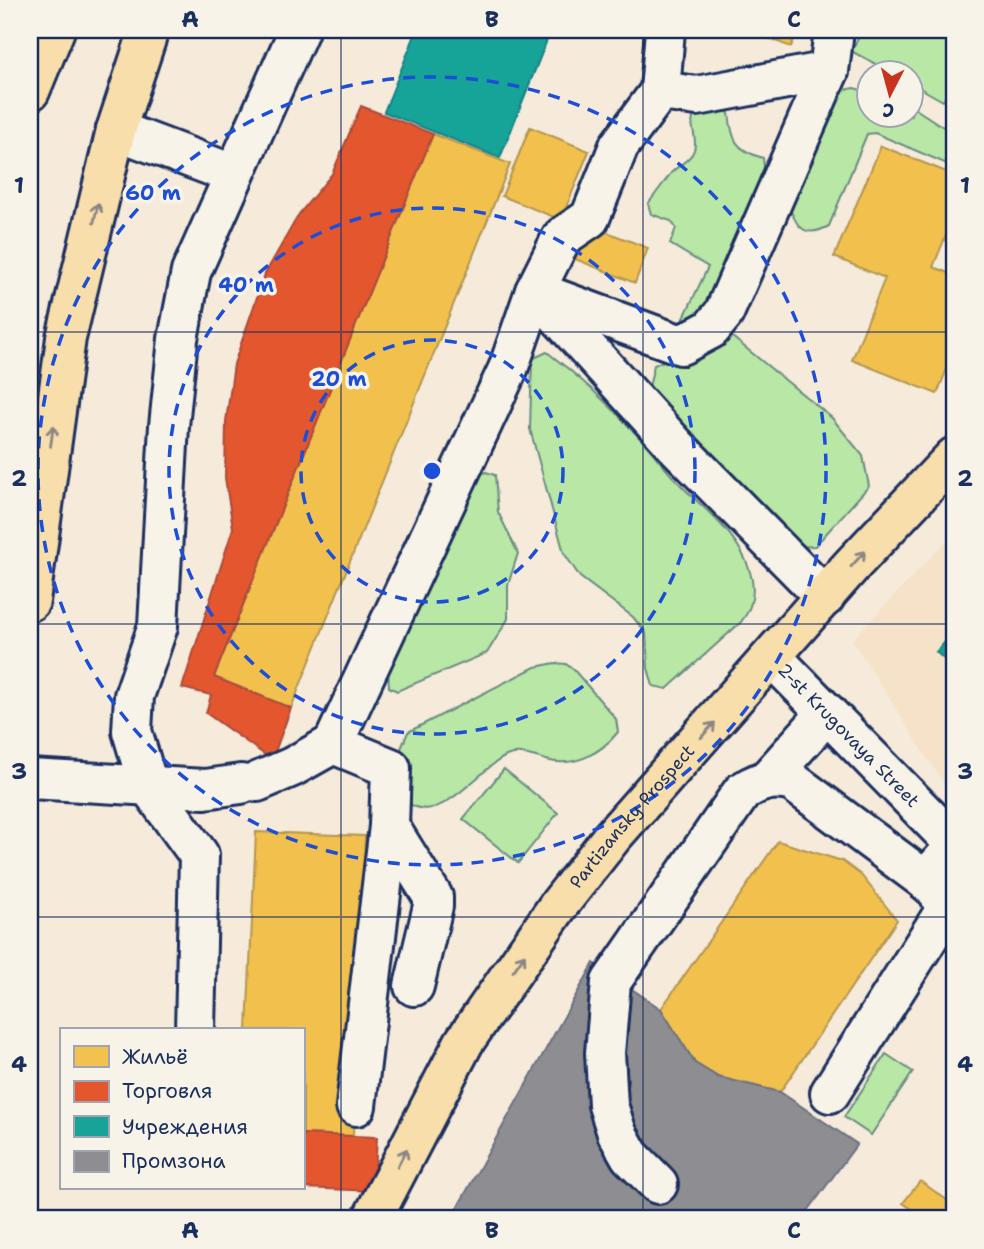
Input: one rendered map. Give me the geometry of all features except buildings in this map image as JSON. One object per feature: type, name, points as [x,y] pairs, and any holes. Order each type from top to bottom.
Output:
[{"type":"main road","points":[[30,91],[55,30]]},
{"type":"main road","points":[[30,601],[66,338],[116,130],[149,30]]},
{"type":"main road","name":"Partizansky Prospect","points":[[372,1219],[464,1042],[558,906],[612,837],[825,597],[954,457]]},
{"type":"street","points":[[195,1028],[200,855],[148,785],[132,731],[134,696],[158,626],[169,426],[178,339],[191,272],[299,30]]},
{"type":"street","points":[[30,779],[205,789],[249,783],[292,767],[333,744],[508,369],[536,291],[562,237],[590,218],[620,146],[660,91],[665,30]]},
{"type":"street","points":[[536,291],[681,345],[712,329],[724,313],[829,71],[834,30]]},
{"type":"street","points":[[660,91],[697,96],[829,71]]},
{"type":"street","points":[[116,130],[233,174]]},
{"type":"street","points":[[536,291],[676,446],[825,597]]},
{"type":"street","name":"2-st Krugovaya Street","points":[[772,658],[954,845]]},
{"type":"street","points":[[767,780],[827,713]]},
{"type":"street","points":[[333,744],[391,768],[390,826],[356,1106]]},
{"type":"street","points":[[658,1184],[631,1156],[617,1133],[608,1105],[605,1053],[611,982],[742,792],[767,780],[781,778],[793,782],[925,880],[939,892],[945,911],[830,1093]]},
{"type":"street","points":[[390,826],[432,897],[433,906],[414,986]]},
{"type":"street","points":[[925,880],[954,845]]},
{"type":"shaded area","points":[[954,533],[954,800],[852,640]]},
{"type":"green space","points":[[863,30],[926,30],[954,45],[954,81],[943,101],[925,91],[925,60],[868,60],[851,51]]},
{"type":"green space","points":[[855,88],[855,130],[925,130],[925,115],[954,134],[954,167],[875,133],[867,134],[829,226],[815,231],[804,230],[796,222],[790,209],[833,102],[844,90]]},
{"type":"green space","points":[[716,106],[729,113],[737,143],[746,151],[763,158],[765,177],[717,309],[680,326],[708,267],[670,244],[676,228],[671,221],[651,214],[648,204],[671,173],[692,154],[695,139],[692,125],[698,109]]},
{"type":"green space","points":[[721,336],[731,336],[832,418],[863,456],[869,486],[815,546],[796,547],[648,392],[654,365]]},
{"type":"green space","points":[[547,352],[606,403],[672,476],[719,522],[738,545],[750,572],[753,586],[751,605],[741,622],[667,689],[653,686],[648,668],[646,633],[633,617],[580,577],[564,553],[530,429],[532,359]]},
{"type":"green space","points":[[486,472],[495,475],[498,512],[518,553],[508,585],[508,619],[487,653],[397,691],[389,687],[388,668],[474,476]]},
{"type":"green space","points":[[566,664],[574,670],[616,719],[618,732],[611,740],[586,757],[567,762],[523,754],[509,755],[446,802],[433,808],[420,808],[408,802],[400,751],[408,732],[535,667]]},
{"type":"green space","points":[[504,769],[558,813],[518,863],[463,819]]},
{"type":"green space","points":[[886,1054],[913,1072],[871,1135],[844,1117]]}]
